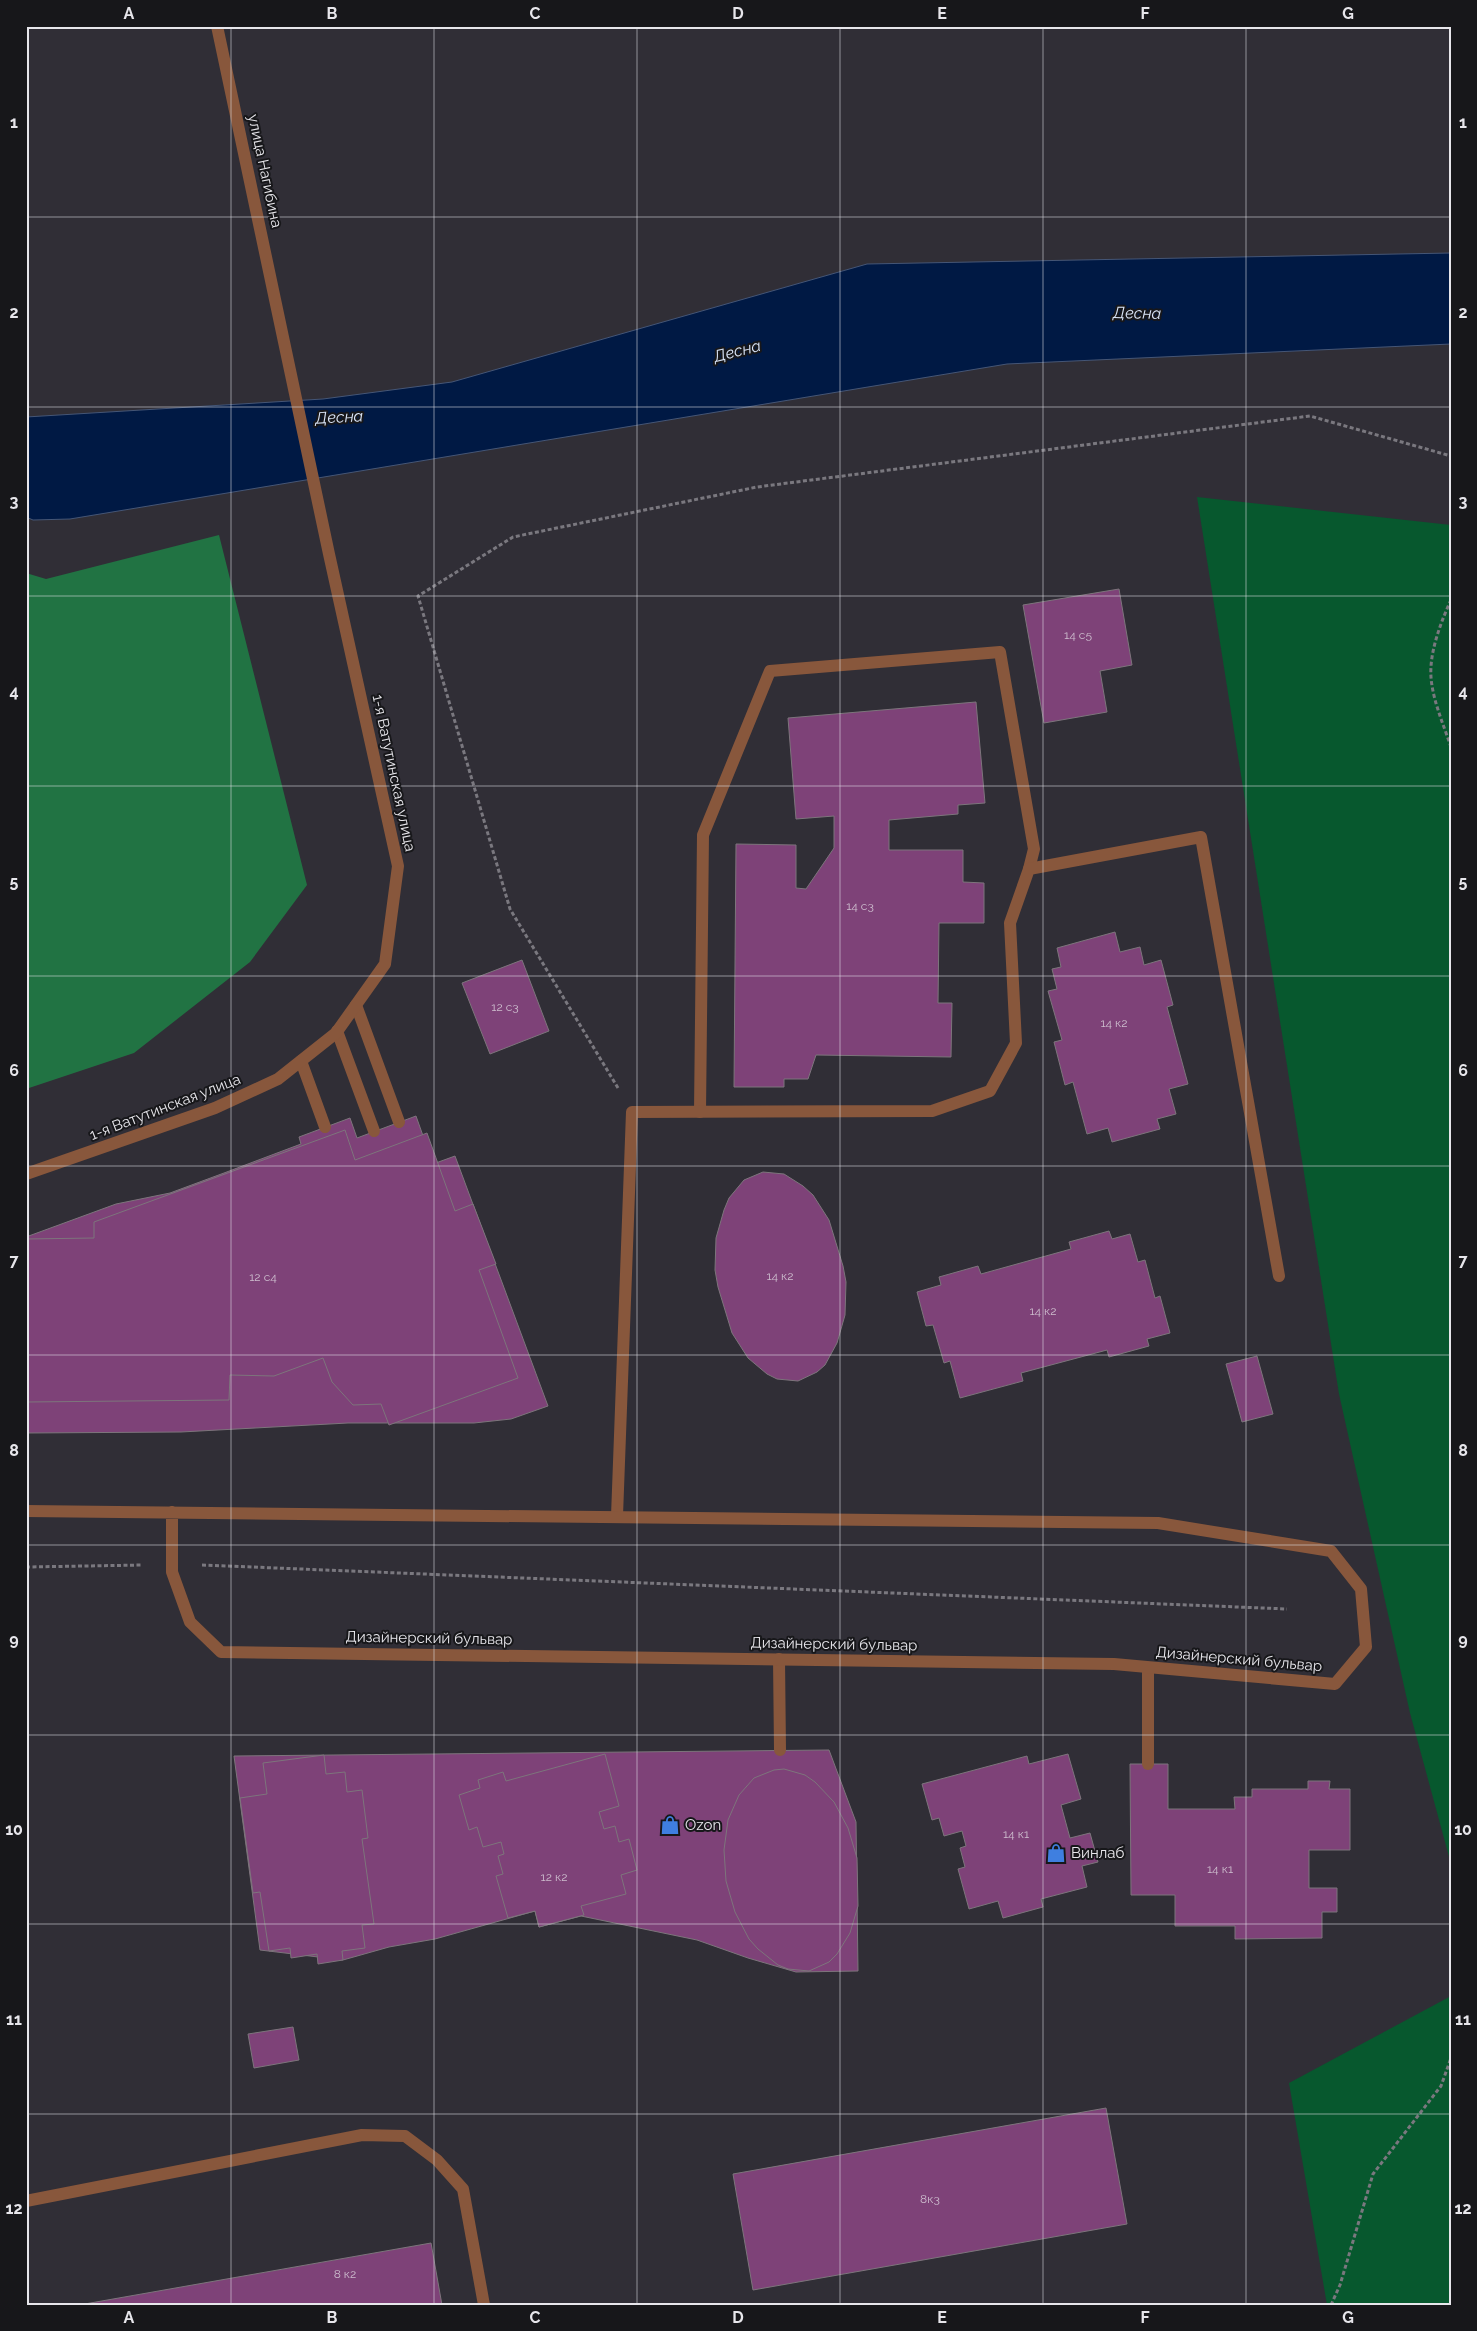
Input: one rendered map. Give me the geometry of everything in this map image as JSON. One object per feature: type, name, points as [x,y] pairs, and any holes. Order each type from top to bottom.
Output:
[{"type":"street","name":"улица Нагибина","points":[[217,26],[329,554]]},
{"type":"street","name":"1-я Ватутинская улица","points":[[26,1174],[215,1108],[278,1079],[337,1031],[385,964],[398,866],[329,554]]},
{"type":"street","points":[[617,1516],[632,1112],[700,1112],[932,1111],[990,1091],[1016,1043],[1010,924],[1034,849],[1000,652],[770,671],[703,835],[700,1112]]},
{"type":"street","points":[[1029,869],[1202,838],[1279,1276]]},
{"type":"street","points":[[356,1005],[399,1122]]},
{"type":"street","points":[[337,1031],[374,1131]]},
{"type":"street","points":[[301,1061],[325,1127]]},
{"type":"street","name":"Дизайнерский бульвар","points":[[26,1511],[172,1512],[617,1516],[1158,1523],[1331,1551],[1362,1589],[1366,1648],[1336,1684],[1104,1664],[221,1652],[190,1622],[172,1572],[172,1512]]},
{"type":"street","points":[[779,1659],[780,1750]]},
{"type":"street","points":[[1148,1668],[1148,1764]]},
{"type":"street","points":[[26,2201],[362,2135],[405,2136],[437,2160],[463,2189],[484,2305]]},
{"type":"path","points":[[632,1112],[510,909],[418,596],[513,537],[767,486],[1310,416],[1451,456]]},
{"type":"path","points":[[1451,600],[1442,620],[1431,668],[1437,708],[1451,747]]},
{"type":"path","points":[[26,1567],[172,1564],[1287,1609]]},
{"type":"path","points":[[1332,2305],[1340,2285],[1373,2174],[1441,2086],[1451,2058]]},
{"type":"green space","points":[[1197,497],[1451,525],[1451,1864],[1410,1713],[1339,1394]]},
{"type":"green space","points":[[219,535],[307,885],[250,962],[134,1053],[26,1089],[26,573],[46,579]]},
{"type":"green space","points":[[1451,1996],[1451,2305],[1327,2305],[1289,2083]]},
{"type":"water","name":"Десна","points":[[1451,253],[1451,344],[1007,364],[70,519],[33,520],[26,517],[26,417],[323,399],[452,382],[867,264]]},
{"type":"building","points":[[1119,589],[1132,665],[1100,671],[1107,712],[1044,723],[1023,605]]},
{"type":"building","points":[[976,702],[985,803],[958,805],[958,814],[889,820],[889,850],[963,850],[963,882],[984,883],[984,923],[939,923],[938,1003],[952,1003],[951,1057],[816,1055],[808,1079],[784,1079],[784,1087],[734,1087],[736,844],[796,845],[796,888],[806,889],[834,848],[834,816],[796,819],[788,718]]},
{"type":"building","points":[[1115,932],[1120,952],[1140,947],[1144,965],[1161,960],[1173,1005],[1167,1007],[1188,1084],[1169,1089],[1176,1114],[1157,1119],[1160,1129],[1112,1142],[1108,1128],[1087,1134],[1073,1082],[1065,1085],[1054,1042],[1062,1040],[1048,991],[1057,989],[1052,969],[1061,967],[1057,948]]},
{"type":"building","points":[[522,960],[549,1031],[490,1054],[462,983]]},
{"type":"building","points":[[416,1116],[433,1164],[455,1156],[548,1406],[511,1419],[474,1423],[348,1423],[181,1432],[26,1433],[26,1237],[116,1204],[170,1193],[301,1144],[299,1137],[350,1118],[357,1138]]},
{"type":"building","points":[[345,1130],[355,1160],[427,1133],[455,1211],[473,1204],[496,1264],[479,1270],[518,1378],[389,1425],[381,1404],[353,1405],[332,1382],[323,1358],[274,1376],[230,1375],[229,1400],[26,1402],[26,1239],[94,1238],[94,1222]]},
{"type":"building","points":[[763,1172],[784,1174],[813,1195],[829,1220],[846,1282],[845,1315],[837,1343],[825,1365],[817,1372],[798,1381],[777,1379],[767,1374],[748,1358],[732,1333],[718,1287],[715,1270],[716,1238],[729,1198],[744,1180]]},
{"type":"building","points":[[1109,1231],[1112,1239],[1130,1234],[1138,1262],[1145,1260],[1155,1298],[1160,1296],[1170,1333],[1147,1339],[1149,1346],[1109,1357],[1107,1350],[1021,1373],[1023,1381],[960,1398],[950,1361],[944,1363],[933,1325],[926,1326],[917,1292],[941,1285],[939,1277],[978,1266],[981,1274],[1071,1249],[1069,1242]]},
{"type":"building","points":[[1257,1356],[1273,1414],[1242,1422],[1226,1364]]},
{"type":"building","points":[[829,1750],[856,1822],[858,1971],[796,1972],[697,1940],[581,1916],[539,1927],[535,1911],[435,1939],[389,1947],[343,1960],[260,1950],[234,1756]]},
{"type":"building","points":[[605,1754],[619,1806],[599,1812],[604,1829],[615,1826],[619,1842],[629,1839],[637,1870],[621,1875],[626,1894],[581,1906],[584,1915],[539,1927],[535,1911],[508,1918],[496,1876],[503,1874],[498,1856],[504,1854],[501,1842],[483,1847],[477,1827],[469,1830],[459,1795],[480,1788],[478,1780],[503,1772],[506,1781]]},
{"type":"building","points":[[1068,1754],[1081,1799],[1061,1805],[1070,1838],[1090,1833],[1098,1862],[1082,1866],[1087,1887],[1041,1899],[1043,1907],[1003,1918],[998,1901],[969,1909],[958,1869],[965,1867],[960,1848],[966,1846],[962,1831],[944,1836],[939,1818],[932,1820],[922,1784],[1027,1756],[1029,1764]]},
{"type":"building","points":[[324,1755],[326,1774],[345,1772],[347,1792],[362,1790],[368,1838],[362,1839],[374,1924],[362,1925],[365,1948],[342,1951],[343,1960],[318,1964],[317,1954],[291,1958],[290,1948],[269,1951],[260,1892],[253,1893],[240,1798],[267,1794],[263,1763]]},
{"type":"building","points":[[1130,1764],[1168,1764],[1168,1809],[1235,1809],[1234,1797],[1252,1797],[1252,1789],[1308,1789],[1308,1781],[1330,1781],[1329,1789],[1350,1789],[1350,1850],[1309,1850],[1309,1888],[1337,1888],[1337,1912],[1322,1912],[1322,1938],[1235,1939],[1235,1926],[1175,1926],[1175,1895],[1131,1895]]},
{"type":"building","points":[[784,1769],[805,1775],[815,1782],[834,1802],[848,1828],[857,1858],[858,1906],[850,1933],[837,1954],[829,1962],[809,1971],[788,1969],[778,1965],[758,1949],[749,1939],[735,1912],[726,1881],[724,1850],[728,1820],[739,1795],[754,1778],[774,1770]]},
{"type":"building","points":[[293,2027],[299,2060],[254,2068],[248,2034]]},
{"type":"building","points":[[1106,2108],[1127,2224],[753,2290],[733,2174]]},
{"type":"building","points":[[431,2243],[442,2305],[79,2305]]},
{"type":"place","name":"Ozon","points":[[670,1825]]},
{"type":"place","name":"Винлаб","points":[[1056,1853]]}]
